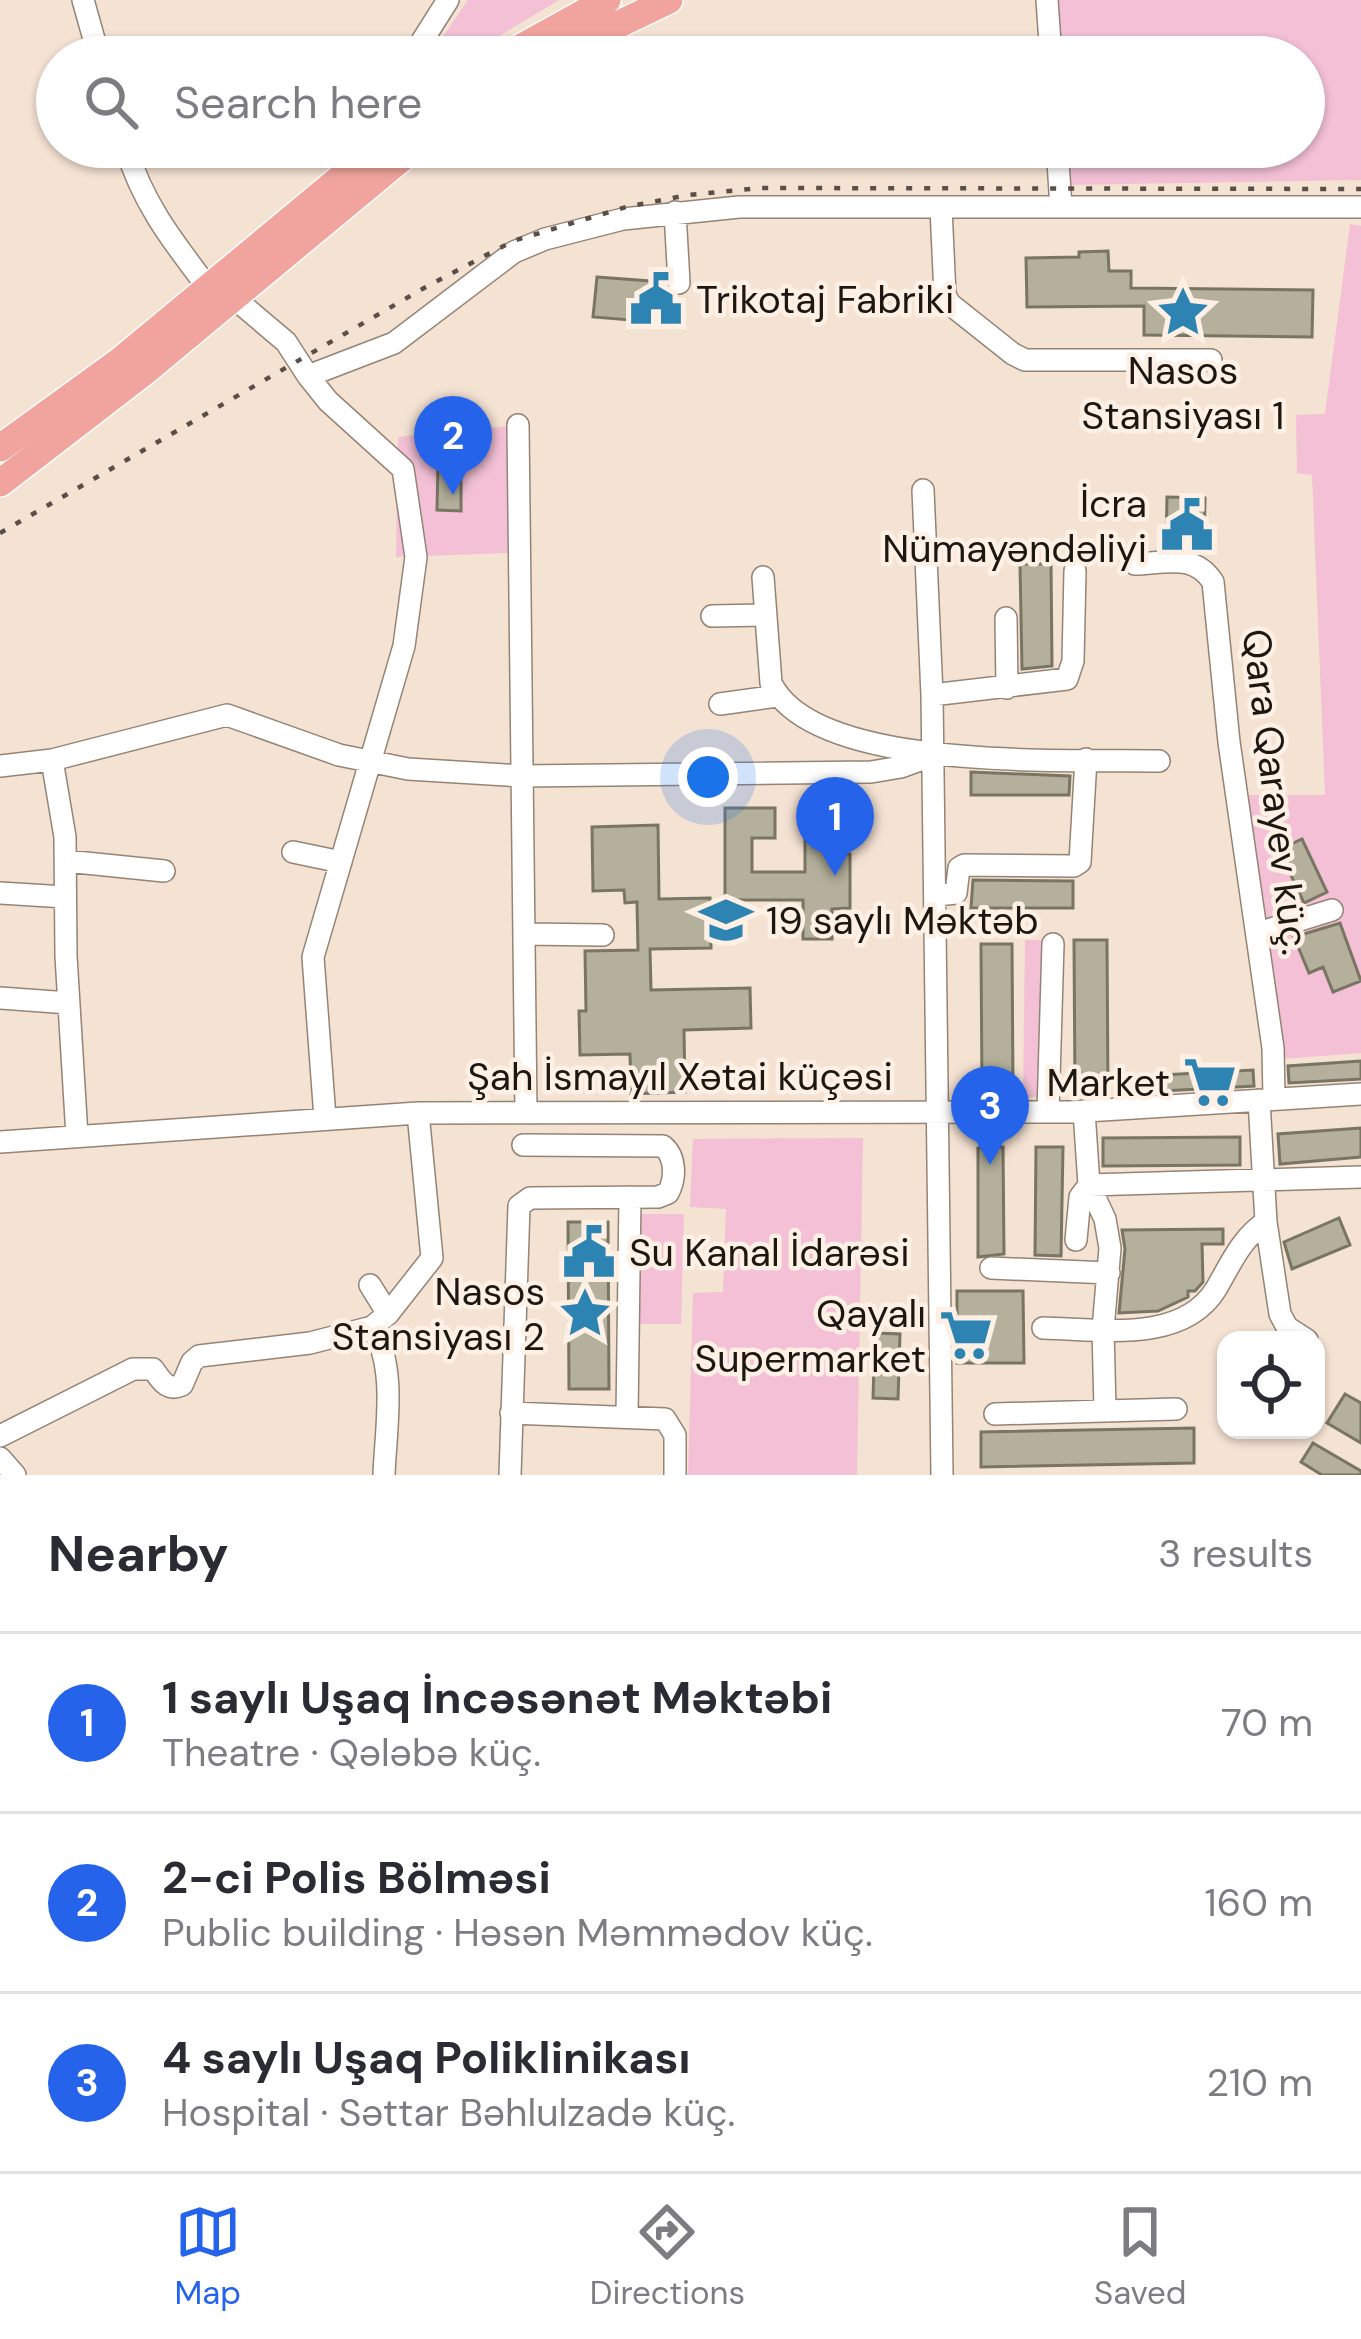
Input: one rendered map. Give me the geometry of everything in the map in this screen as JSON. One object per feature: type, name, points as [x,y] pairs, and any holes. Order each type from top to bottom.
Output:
[{"type":"main road","points":[[542,36],[608,0]]},
{"type":"main road","points":[[594,36],[669,0]]},
{"type":"main road","points":[[0,483],[145,372],[221,293],[356,168]]},
{"type":"main road","points":[[0,448],[221,293],[387,168]]},
{"type":"street","points":[[83,0],[94,36]]},
{"type":"street","points":[[1047,0],[1050,36]]},
{"type":"street","points":[[422,36],[436,6]]},
{"type":"street","points":[[132,168],[143,198],[221,293],[286,342],[328,401],[404,469],[416,557],[411,617],[313,957],[325,1118]]},
{"type":"street","points":[[1058,168],[1061,207]]},
{"type":"street","points":[[308,376],[394,343],[514,252],[573,231],[675,212],[739,207],[1361,207]]},
{"type":"street","points":[[941,208],[945,295],[1012,354],[1025,359],[1211,360]]},
{"type":"street","points":[[675,212],[679,283]]},
{"type":"street","points":[[518,425],[526,1112]]},
{"type":"street","points":[[923,490],[937,895],[942,1475]]},
{"type":"street","name":"Qara Qarayev küç.","points":[[1135,564],[1191,562],[1203,567],[1213,582],[1229,742],[1273,1048],[1262,1182],[1266,1222],[1280,1314],[1293,1331]]},
{"type":"street","points":[[932,695],[1060,683],[1071,674],[1075,571]]},
{"type":"street","points":[[763,577],[767,666],[777,697]]},
{"type":"street","points":[[712,616],[765,615]]},
{"type":"street","points":[[1006,618],[1007,688]]},
{"type":"street","points":[[720,704],[777,697],[852,737],[934,755],[1159,760]]},
{"type":"street","points":[[0,766],[52,760],[227,715],[372,764],[522,776],[871,772],[934,755]]},
{"type":"street","points":[[937,895],[956,893],[959,868],[964,865],[1074,866],[1080,862],[1086,759]]},
{"type":"street","points":[[52,760],[63,818],[77,1136]]},
{"type":"street","points":[[293,852],[341,862]]},
{"type":"street","points":[[65,861],[164,871]]},
{"type":"street","points":[[0,893],[65,897]]},
{"type":"street","points":[[1258,933],[1332,910]]},
{"type":"street","points":[[524,934],[604,934]]},
{"type":"street","points":[[1048,1112],[1053,944]]},
{"type":"street","points":[[0,998],[69,1003]]},
{"type":"street","name":"Şah İsmayıl Xətai küçəsi","points":[[0,1142],[418,1114],[1084,1112],[1361,1094]]},
{"type":"street","points":[[590,1112],[590,1145]]},
{"type":"street","points":[[1084,1112],[1089,1185],[1108,1232],[1105,1410]]},
{"type":"street","points":[[0,1436],[133,1369],[146,1366],[165,1385],[176,1388],[199,1357],[310,1343],[380,1320],[432,1258],[418,1114]]},
{"type":"street","points":[[510,1475],[519,1206],[530,1198],[658,1197],[668,1192],[673,1179],[669,1151],[652,1145],[523,1145]]},
{"type":"street","points":[[1089,1185],[1361,1177]]},
{"type":"street","points":[[1076,1240],[1080,1197],[1089,1185]]},
{"type":"street","points":[[627,1416],[630,1197]]},
{"type":"street","points":[[1042,1328],[1174,1324],[1195,1315],[1245,1241],[1266,1222]]},
{"type":"street","points":[[991,1268],[1109,1274]]},
{"type":"street","points":[[370,1285],[386,1365],[384,1474]]},
{"type":"street","points":[[995,1414],[1175,1409]]},
{"type":"street","points":[[511,1413],[657,1417],[672,1426],[675,1475]]},
{"type":"street","points":[[0,1458],[14,1475]]},
{"type":"shaded area","points":[[468,0],[559,0],[499,36],[443,36]]},
{"type":"shaded area","points":[[1057,0],[1361,0],[1361,180],[1069,185],[1068,168],[1325,168],[1325,36],[1060,36]]},
{"type":"shaded area","points":[[1350,224],[1361,226],[1361,1053],[1281,1059],[1279,1014],[1245,795],[1325,795],[1312,475],[1297,473],[1296,415],[1325,414]]},
{"type":"shaded area","points":[[510,426],[509,553],[396,557],[398,437]]},
{"type":"shaded area","points":[[1025,940],[1044,940],[1043,1097],[1023,1097]]},
{"type":"shaded area","points":[[863,1138],[857,1475],[688,1475],[693,1293],[723,1292],[726,1209],[690,1207],[693,1139]]},
{"type":"shaded area","points":[[641,1214],[684,1214],[681,1324],[638,1324]]},
{"type":"building","points":[[1108,251],[1109,271],[1131,271],[1131,288],[1313,290],[1312,337],[1144,335],[1144,306],[1027,307],[1026,258]]},
{"type":"building","points":[[597,277],[664,282],[666,323],[593,317]]},
{"type":"building","points":[[438,463],[461,464],[461,511],[437,510]]},
{"type":"building","points":[[1167,497],[1205,498],[1204,550],[1166,547]]},
{"type":"building","points":[[1020,564],[1051,564],[1052,666],[1022,669]]},
{"type":"building","points":[[971,772],[1070,776],[1069,795],[971,795]]},
{"type":"building","points":[[725,808],[775,808],[775,838],[752,838],[752,872],[805,872],[805,818],[831,818],[831,854],[850,854],[850,908],[832,909],[832,939],[803,939],[803,900],[725,900]]},
{"type":"building","points":[[658,825],[659,899],[710,898],[711,948],[650,949],[651,990],[750,988],[751,1028],[684,1030],[685,1092],[631,1094],[630,1054],[580,1055],[579,1011],[586,1011],[585,951],[638,950],[637,902],[625,903],[624,890],[593,891],[592,827]]},
{"type":"building","points":[[1302,839],[1327,892],[1304,903],[1279,850]]},
{"type":"building","points":[[973,880],[1073,881],[1073,908],[971,908]]},
{"type":"building","points":[[1340,923],[1361,981],[1333,992],[1323,967],[1309,973],[1294,937]]},
{"type":"building","points":[[1074,940],[1107,940],[1108,1091],[1075,1091]]},
{"type":"building","points":[[981,944],[1012,944],[1013,1090],[982,1090]]},
{"type":"building","points":[[1361,1061],[1361,1079],[1289,1083],[1288,1066]]},
{"type":"building","points":[[1253,1070],[1254,1086],[1145,1092],[1144,1076]]},
{"type":"building","points":[[1361,1128],[1361,1157],[1280,1164],[1278,1134]]},
{"type":"building","points":[[1240,1137],[1240,1165],[1103,1166],[1103,1138]]},
{"type":"building","points":[[1003,1147],[1004,1254],[978,1257],[978,1148]]},
{"type":"building","points":[[1036,1147],[1063,1147],[1061,1256],[1035,1255]]},
{"type":"building","points":[[1339,1218],[1350,1245],[1292,1269],[1284,1242]]},
{"type":"building","points":[[568,1222],[608,1222],[609,1389],[569,1389]]},
{"type":"building","points":[[1223,1229],[1223,1244],[1202,1244],[1203,1282],[1195,1291],[1188,1291],[1188,1297],[1158,1311],[1119,1313],[1125,1249],[1122,1230]]},
{"type":"building","points":[[957,1291],[1023,1291],[1024,1363],[957,1363]]},
{"type":"building","points":[[875,1333],[900,1334],[898,1399],[873,1398]]},
{"type":"building","points":[[1345,1394],[1361,1403],[1361,1443],[1327,1423]]},
{"type":"building","points":[[1194,1428],[1194,1463],[981,1467],[981,1432]]},
{"type":"building","points":[[1313,1443],[1361,1475],[1322,1475],[1301,1462]]},
{"type":"railway","points":[[0,533],[513,241],[626,207],[761,188],[1361,189]]},
{"type":"place","name":"Trikotaj Fabriki","points":[[656,299]]},
{"type":"place","name":"Nasos Stansiyası 1","points":[[1183,312]]},
{"type":"place","name":"2-ci Polis Bölməsi","points":[[453,495]]},
{"type":"place","name":"İcra Nümayəndəliyi","points":[[1187,525]]},
{"type":"place","name":"1 saylı Uşaq İncəsənət Məktəbi","points":[[835,876]]},
{"type":"place","name":"19 saylı Məktəb","points":[[726,920]]},
{"type":"place","name":"Market","points":[[1210,1082]]},
{"type":"place","name":"4 saylı Uşaq Poliklinikası","points":[[990,1165]]},
{"type":"place","name":"Su Kanal İdarəsi","points":[[589,1252]]},
{"type":"place","name":"Nasos Stansiyası 2","points":[[585,1313]]},
{"type":"place","name":"Qayalı Supermarket","points":[[966,1335]]}]
